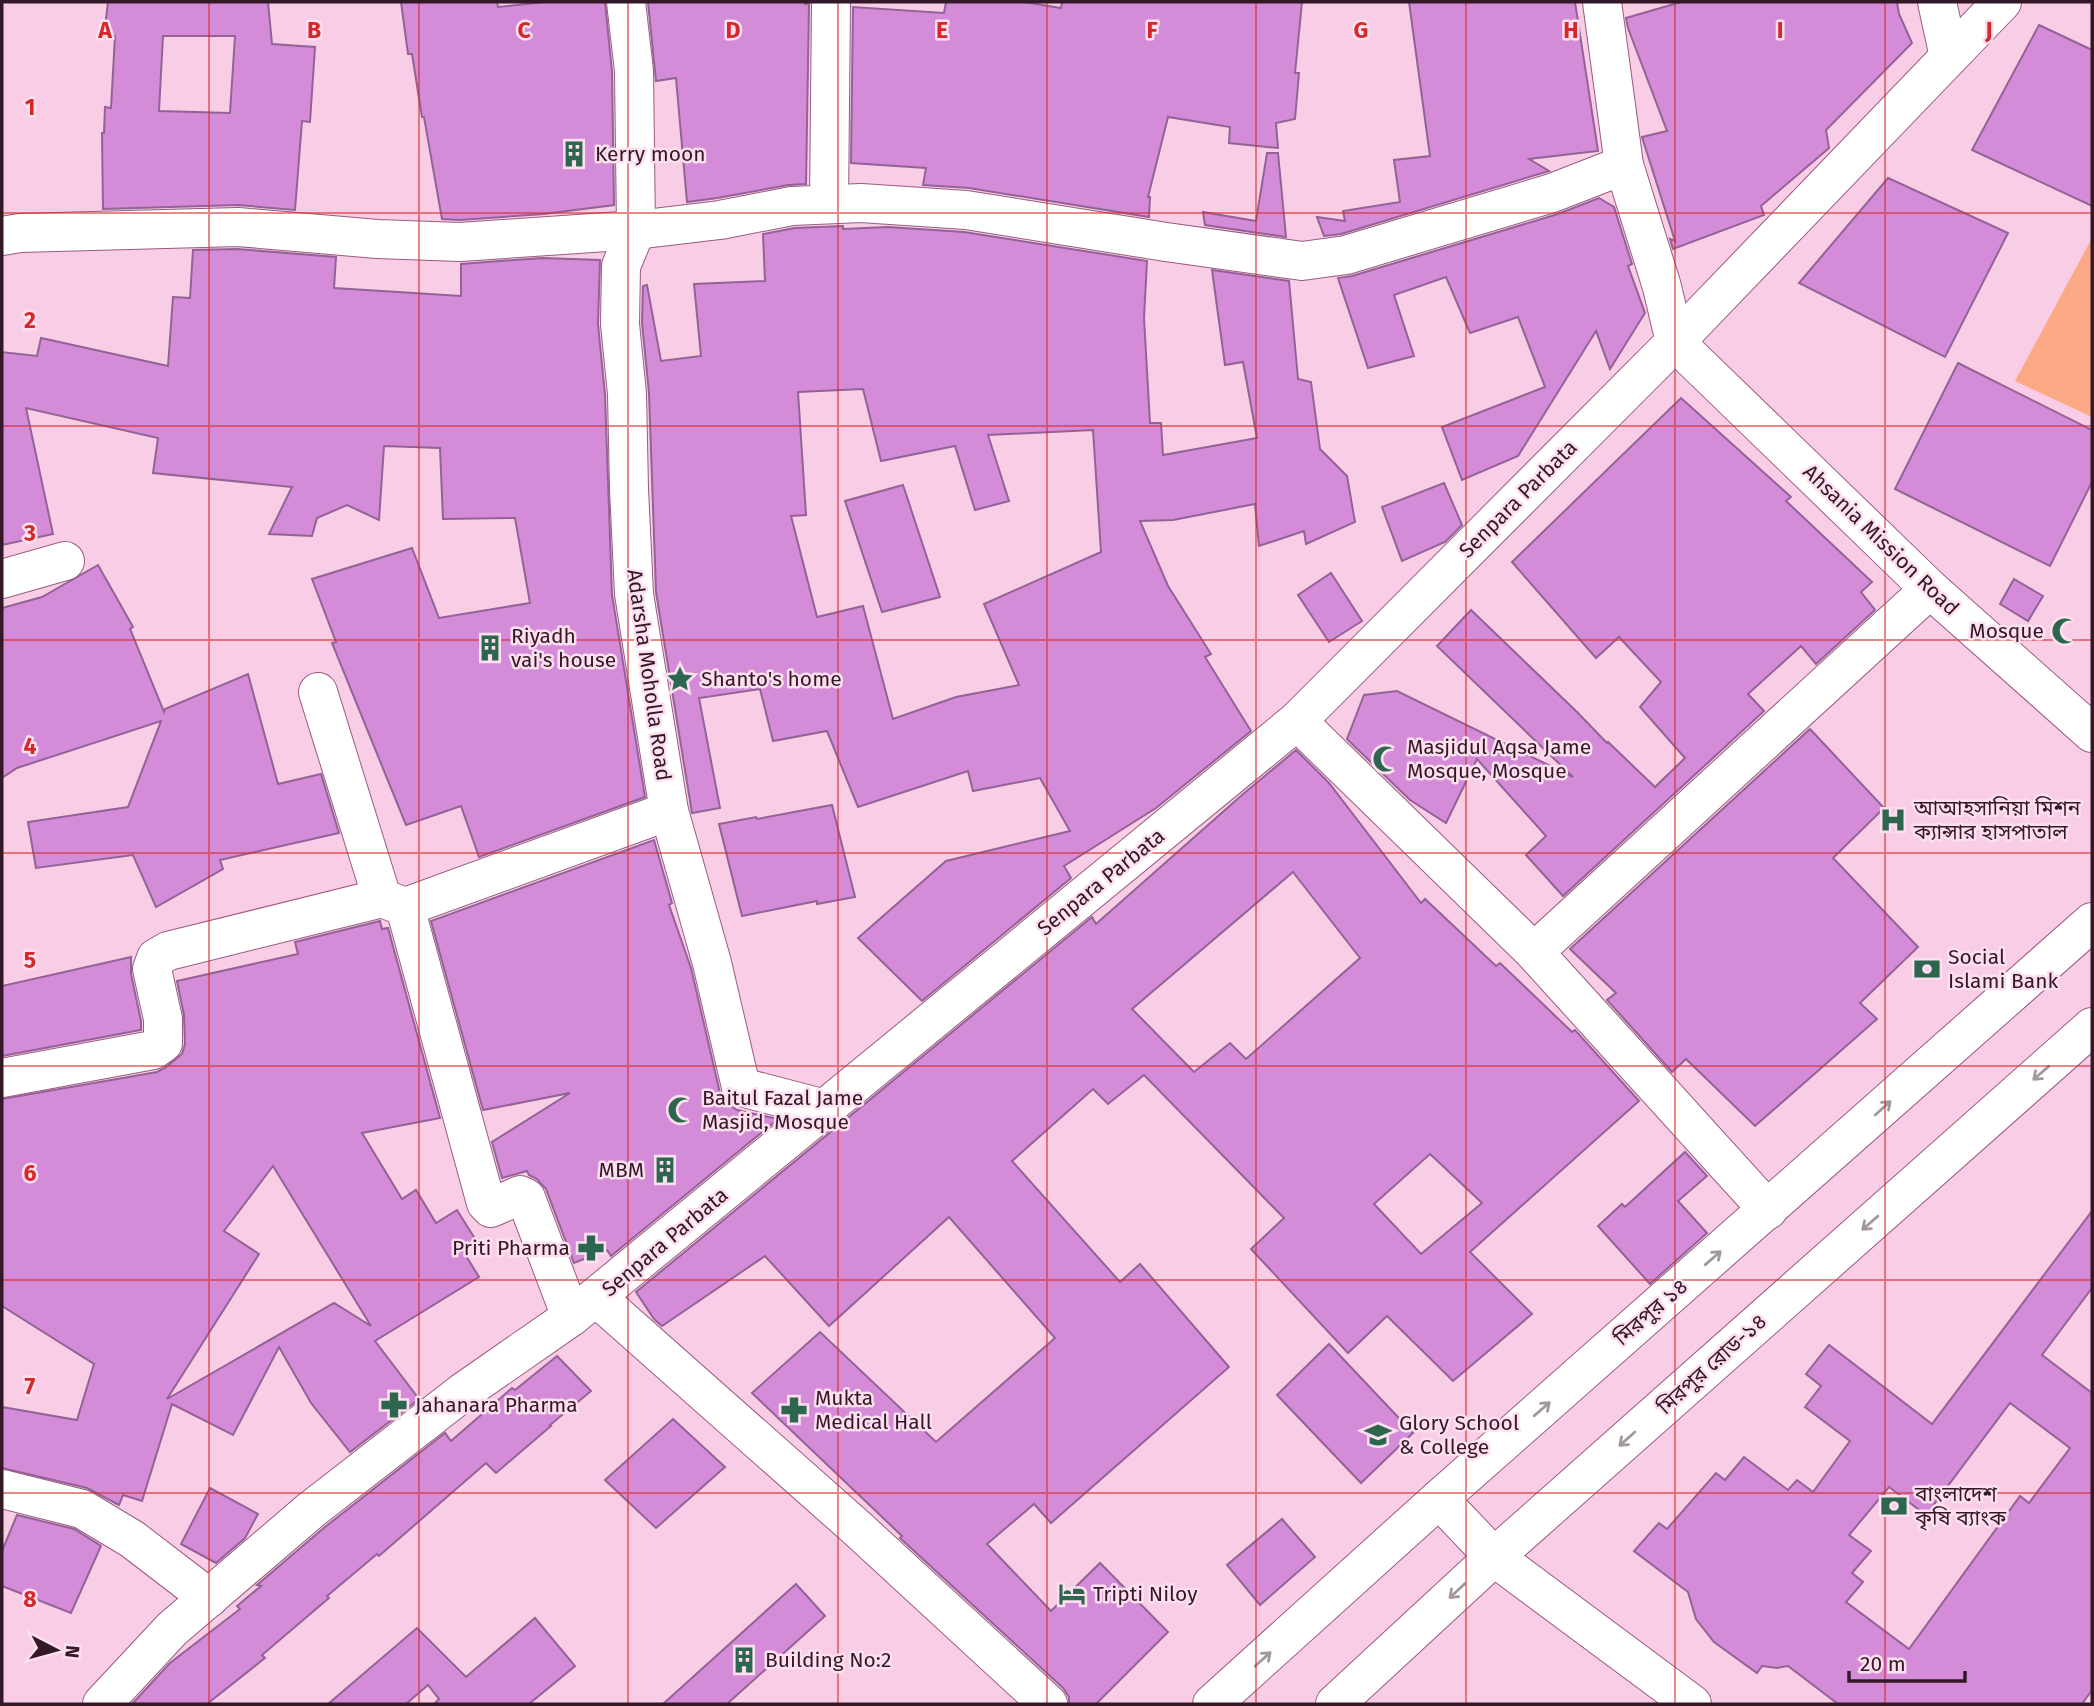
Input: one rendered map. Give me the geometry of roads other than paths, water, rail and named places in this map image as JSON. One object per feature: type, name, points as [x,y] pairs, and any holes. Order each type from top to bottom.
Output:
[{"type":"street","name":"Adarsha Moholla Road","points":[[626,2],[634,71],[636,230],[621,266],[620,324],[627,394],[634,594],[669,811],[712,963],[741,1087],[825,1109]]},
{"type":"street","points":[[828,204],[831,2]]},
{"type":"street","points":[[1602,2],[1624,165],[1662,287],[1675,342]]},
{"type":"street","points":[[1937,2],[1949,57]]},
{"type":"street","name":"Senpara Parbata","points":[[1048,1704],[858,1529],[584,1307],[1297,722],[1675,342],[2002,2]]},
{"type":"street","points":[[2,236],[20,233],[238,227],[377,239],[460,242],[636,230],[720,220],[792,206],[861,202],[966,210],[1302,261],[1346,255],[1552,193],[1624,165]]},
{"type":"street","name":"Ahsania Mission Road","points":[[1675,342],[1930,589],[2092,733]]},
{"type":"street","points":[[2,579],[65,561]]},
{"type":"street","points":[[1534,952],[1930,589]]},
{"type":"street","points":[[102,1704],[172,1629],[311,1510],[463,1392],[584,1307],[526,1198],[520,1195],[491,1208],[486,1203],[394,902],[318,692]]},
{"type":"street","points":[[1297,722],[1534,952],[1768,1210]]},
{"type":"street","points":[[2,1078],[153,1050],[163,1043],[163,1019],[152,969],[156,958],[168,951],[394,902],[669,811]]},
{"type":"street","name":"মিরপুর ১৪","points":[[1212,1704],[1439,1499],[2092,922]]},
{"type":"street","name":"মিরপুর রোড-১৪","points":[[1335,1704],[1494,1557],[2092,1027]]},
{"type":"street","points":[[2,1489],[82,1509],[132,1539],[209,1598]]},
{"type":"street","points":[[1439,1499],[1494,1557],[1692,1704]]},
{"type":"place","name":"Kerry moon","points":[[574,154]]},
{"type":"place","name":"Mosque","points":[[2065,631]]},
{"type":"place","name":"Riyadh vai's house","points":[[490,648]]},
{"type":"place","name":"Shanto's home","points":[[680,679]]},
{"type":"place","name":"Masjidul Aqsa Jame Mosque, Mosque","points":[[1386,759]]},
{"type":"place","name":"আআহসানিয়া মিশন ক্যান্সার হাসপাতাল","points":[[1893,820]]},
{"type":"place","name":"Social Islami Bank","points":[[1927,969]]},
{"type":"place","name":"Baitul Fazal Jame Masjid, Mosque","points":[[681,1110]]},
{"type":"place","name":"MBM","points":[[665,1170]]},
{"type":"place","name":"Priti Pharma","points":[[591,1248]]},
{"type":"place","name":"Jahanara Pharma","points":[[394,1405]]},
{"type":"place","name":"Mukta Medical Hall","points":[[794,1410]]},
{"type":"place","name":"Glory School & College","points":[[1378,1435]]},
{"type":"place","name":"বাংলাদেশ কৃষি ব্যাংক","points":[[1894,1506]]},
{"type":"place","name":"Tripti Niloy","points":[[1072,1594]]},
{"type":"place","name":"Building No:2","points":[[744,1660]]}]
